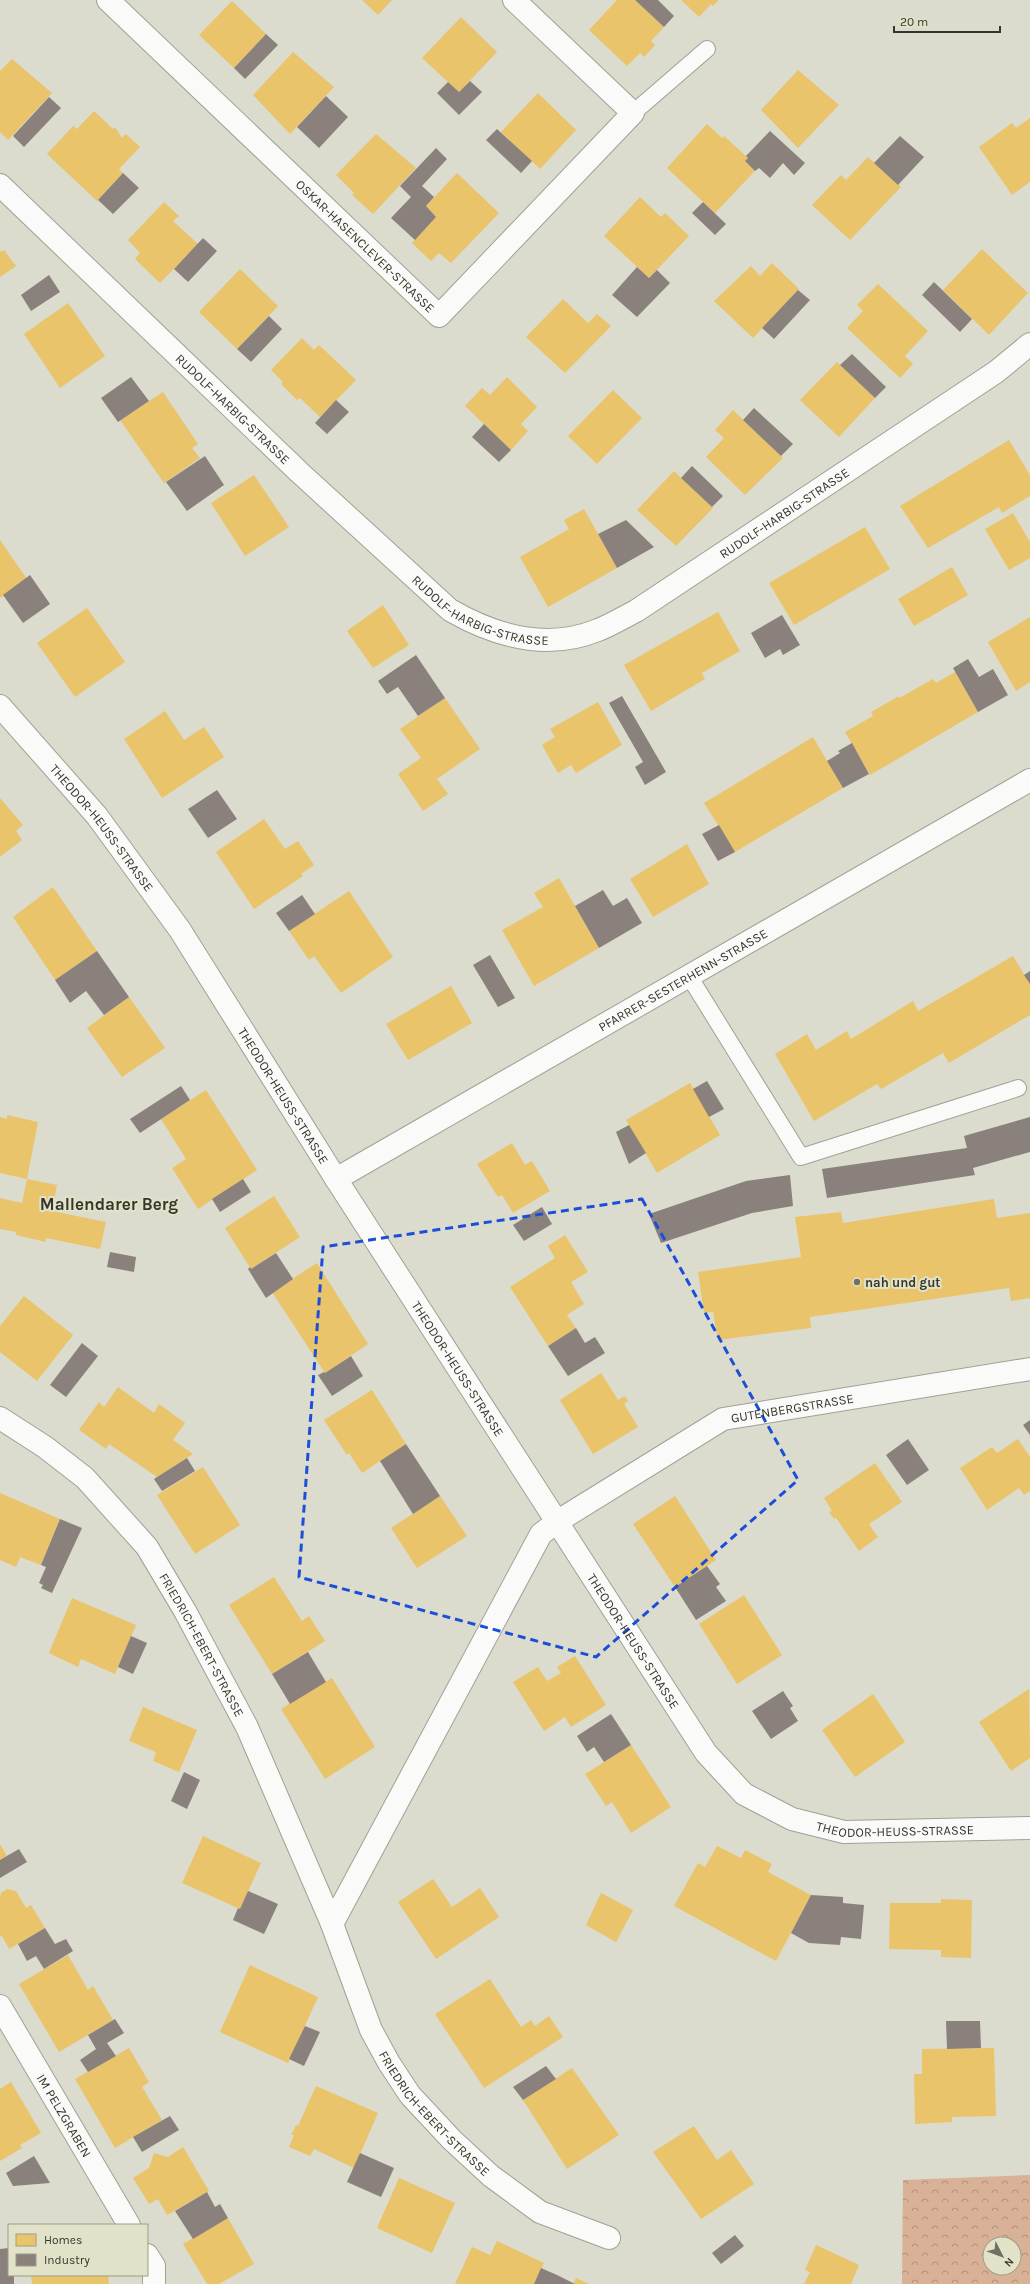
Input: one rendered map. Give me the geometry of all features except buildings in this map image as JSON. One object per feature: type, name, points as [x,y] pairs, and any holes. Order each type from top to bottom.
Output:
[{"type":"street","name":"OSKAR-HASENCLEVER-STRASSE","points":[[108,0],[439,316],[633,114]]},
{"type":"street","points":[[514,0],[633,114]]},
{"type":"street","name":"RUDOLF-HARBIG-STRASSE","points":[[0,185],[310,483],[450,610],[474,624],[501,634],[534,641],[564,638],[598,631],[636,611],[996,372],[1030,344]]},
{"type":"street","name":"THEODOR-HEUSS-STRASSE","points":[[0,706],[97,816],[180,930],[336,1179],[558,1521],[706,1753],[744,1794],[792,1819],[844,1832],[1030,1828]]},
{"type":"street","name":"PFARRER-SESTERHENN-STRASSE","points":[[336,1179],[1030,780]]},
{"type":"street","name":"GUTENBERGSTRASSE","points":[[558,1521],[723,1419],[1030,1369]]},
{"type":"street","name":"FRIEDRICH-EBERT-STRASSE","points":[[0,1418],[45,1447],[85,1478],[147,1547],[185,1611],[247,1727],[332,1924],[371,2030],[388,2064],[410,2095],[491,2176],[540,2212],[609,2238]]},
{"type":"street","points":[[332,1924],[541,1534],[558,1521]]},
{"type":"street","name":"IM PELZGRABEN","points":[[0,2006],[128,2224]]},
{"type":"street","points":[[148,2257],[154,2266],[154,2284]]},
{"type":"lane","points":[[633,114],[707,49]]},
{"type":"lane","points":[[689,976],[801,1157],[1018,1088]]},
{"type":"highlighted area","points":[[642,1199],[798,1480],[596,1657],[299,1577],[323,1247]]},
{"type":"green space","points":[[1030,2175],[1030,2284],[902,2284],[903,2180]]},
{"type":"place","name":"nah und gut","points":[[857,1282]]},
{"type":"district","name":"Mallendarer Berg","points":[[109,1204]]}]
